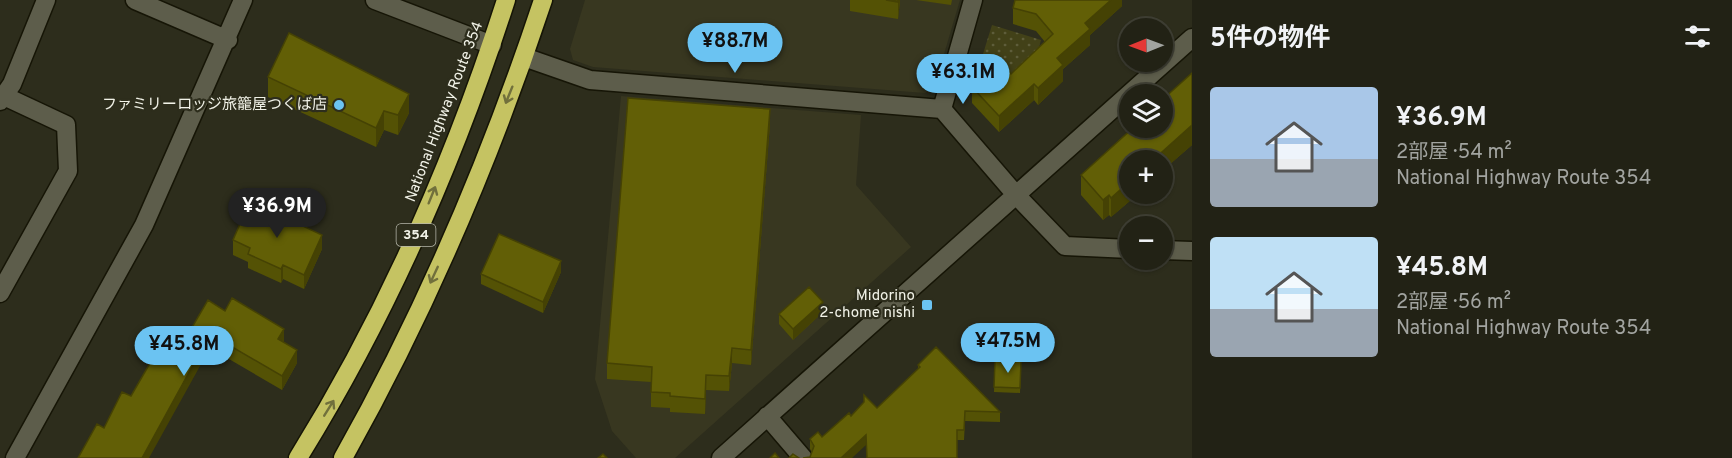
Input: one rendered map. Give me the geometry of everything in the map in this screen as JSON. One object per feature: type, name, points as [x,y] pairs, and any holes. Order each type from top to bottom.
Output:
[{"type":"highway","name":"National Highway Route 354","points":[[298,458],[344,385],[420,226],[492,45],[506,0]]},
{"type":"highway","name":"354","points":[[343,458],[372,407],[454,232],[524,57],[543,0]]},
{"type":"street","points":[[0,293],[68,171],[66,125],[2,98],[12,84],[46,0]]},
{"type":"street","points":[[135,0],[228,40]]},
{"type":"street","points":[[15,458],[144,225],[228,40],[243,0]]},
{"type":"street","points":[[375,0],[492,45]]},
{"type":"street","points":[[942,109],[973,0]]},
{"type":"street","points":[[721,458],[1192,38]]},
{"type":"street","points":[[524,57],[590,80],[942,109],[1016,195],[1065,246],[1119,248]]},
{"type":"street","points":[[1173,250],[1192,251]]},
{"type":"street","points":[[767,416],[803,458]]},
{"type":"shaded area","points":[[585,0],[960,0],[934,88],[925,93],[593,67],[573,60],[570,49]]},
{"type":"shaded area","points":[[992,25],[1041,40],[1036,57],[1011,81],[978,70]]},
{"type":"shaded area","points":[[621,96],[861,115],[856,185],[911,247],[675,458],[636,458],[612,431],[595,379]]},
{"type":"building","points":[[1015,0],[1111,0],[1085,23],[1090,29],[1057,58],[1063,65],[1038,88],[1034,84],[999,116],[972,87],[990,71],[997,79],[1007,69],[1011,74],[1053,34],[1036,14],[1013,8]]},
{"type":"building","points":[[289,33],[409,94],[398,115],[384,111],[376,128],[268,77]]},
{"type":"building","points":[[1192,73],[1192,125],[1164,150],[1119,150],[1119,191],[1111,198],[1109,195],[1103,200],[1081,175],[1122,138],[1173,138],[1173,90]]},
{"type":"building","points":[[628,98],[770,109],[751,350],[732,348],[729,376],[706,375],[705,399],[651,392],[652,367],[607,363]]},
{"type":"building","points":[[250,201],[322,235],[304,275],[283,265],[281,269],[248,254],[250,248],[233,240]]},
{"type":"building","points":[[499,234],[561,261],[543,302],[481,274]]},
{"type":"building","points":[[809,287],[823,302],[793,329],[779,314]]},
{"type":"building","points":[[232,298],[284,329],[278,339],[297,350],[282,376],[210,334],[142,458],[78,458],[97,424],[104,428],[122,392],[131,396],[164,339],[180,348],[208,300],[225,311]]},
{"type":"building","points":[[936,347],[1000,412],[965,411],[964,430],[957,430],[957,458],[867,458],[866,435],[841,458],[803,458],[810,457],[814,446],[810,439],[818,432],[822,437],[849,413],[851,416],[864,402],[864,395],[877,408],[920,367],[918,365]]},
{"type":"building","points":[[995,360],[1021,361],[1020,388],[994,387]]},
{"type":"place","name":"ファミリーロッジ旅籠屋つくば店","points":[[339,105]]},
{"type":"place","name":"Midorino 2-chome nishi","points":[[927,305]]}]
